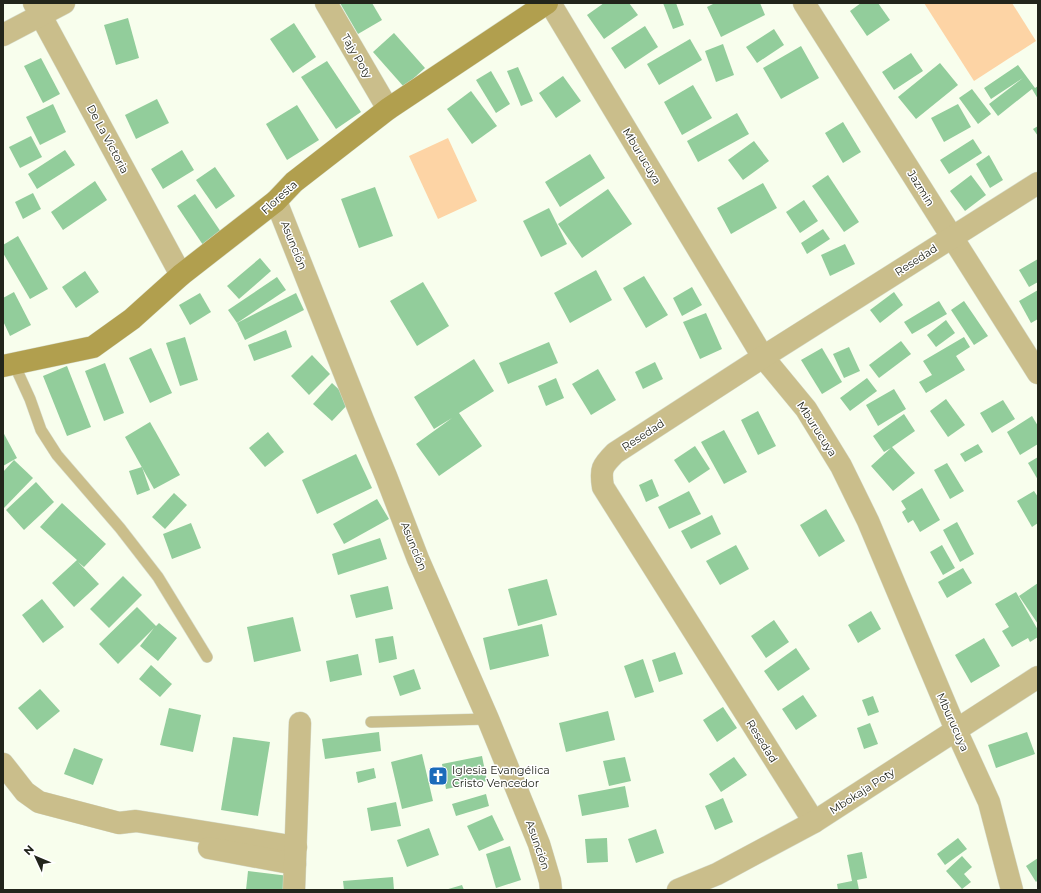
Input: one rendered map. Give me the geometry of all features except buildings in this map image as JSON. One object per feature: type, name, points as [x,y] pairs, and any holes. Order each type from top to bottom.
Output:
[{"type":"street","points":[[3,35],[37,9],[64,3]]},
{"type":"street","name":"Tajy Poty","points":[[326,3],[388,109]]},
{"type":"street","name":"Floresta","points":[[9,365],[93,347],[132,319],[181,275],[276,201],[294,182],[388,109],[547,3]]},
{"type":"street","name":"Mburucuya","points":[[550,3],[763,357],[806,409],[852,488],[868,522],[956,730],[989,802],[1012,890]]},
{"type":"street","name":"Jazmin","points":[[804,3],[1038,374]]},
{"type":"street","name":"De La Victoria","points":[[37,9],[181,275]]},
{"type":"street","name":"Resedad","points":[[814,822],[603,487],[601,473],[606,462],[615,453],[763,357],[1038,183]]},
{"type":"street","name":"Asunción","points":[[276,201],[418,559],[488,719],[539,844],[550,881],[551,890]]},
{"type":"street","name":"Mbokaja Poty","points":[[678,890],[717,874],[814,822],[1038,677]]},
{"type":"street","points":[[294,890],[300,723]]},
{"type":"street","points":[[3,764],[25,792],[39,802],[119,823],[136,821],[296,855]]},
{"type":"lane","points":[[9,365],[30,399],[41,430],[57,455],[120,528],[158,577],[208,657]]},
{"type":"lane","points":[[371,722],[488,719]]},
{"type":"shaded area","points":[[924,3],[1012,3],[1036,41],[974,81]]},
{"type":"shaded area","points":[[448,138],[477,201],[438,219],[409,156]]},
{"type":"place","name":"Iglesia Evangélica Cristo Vencedor","points":[[438,776]]}]
